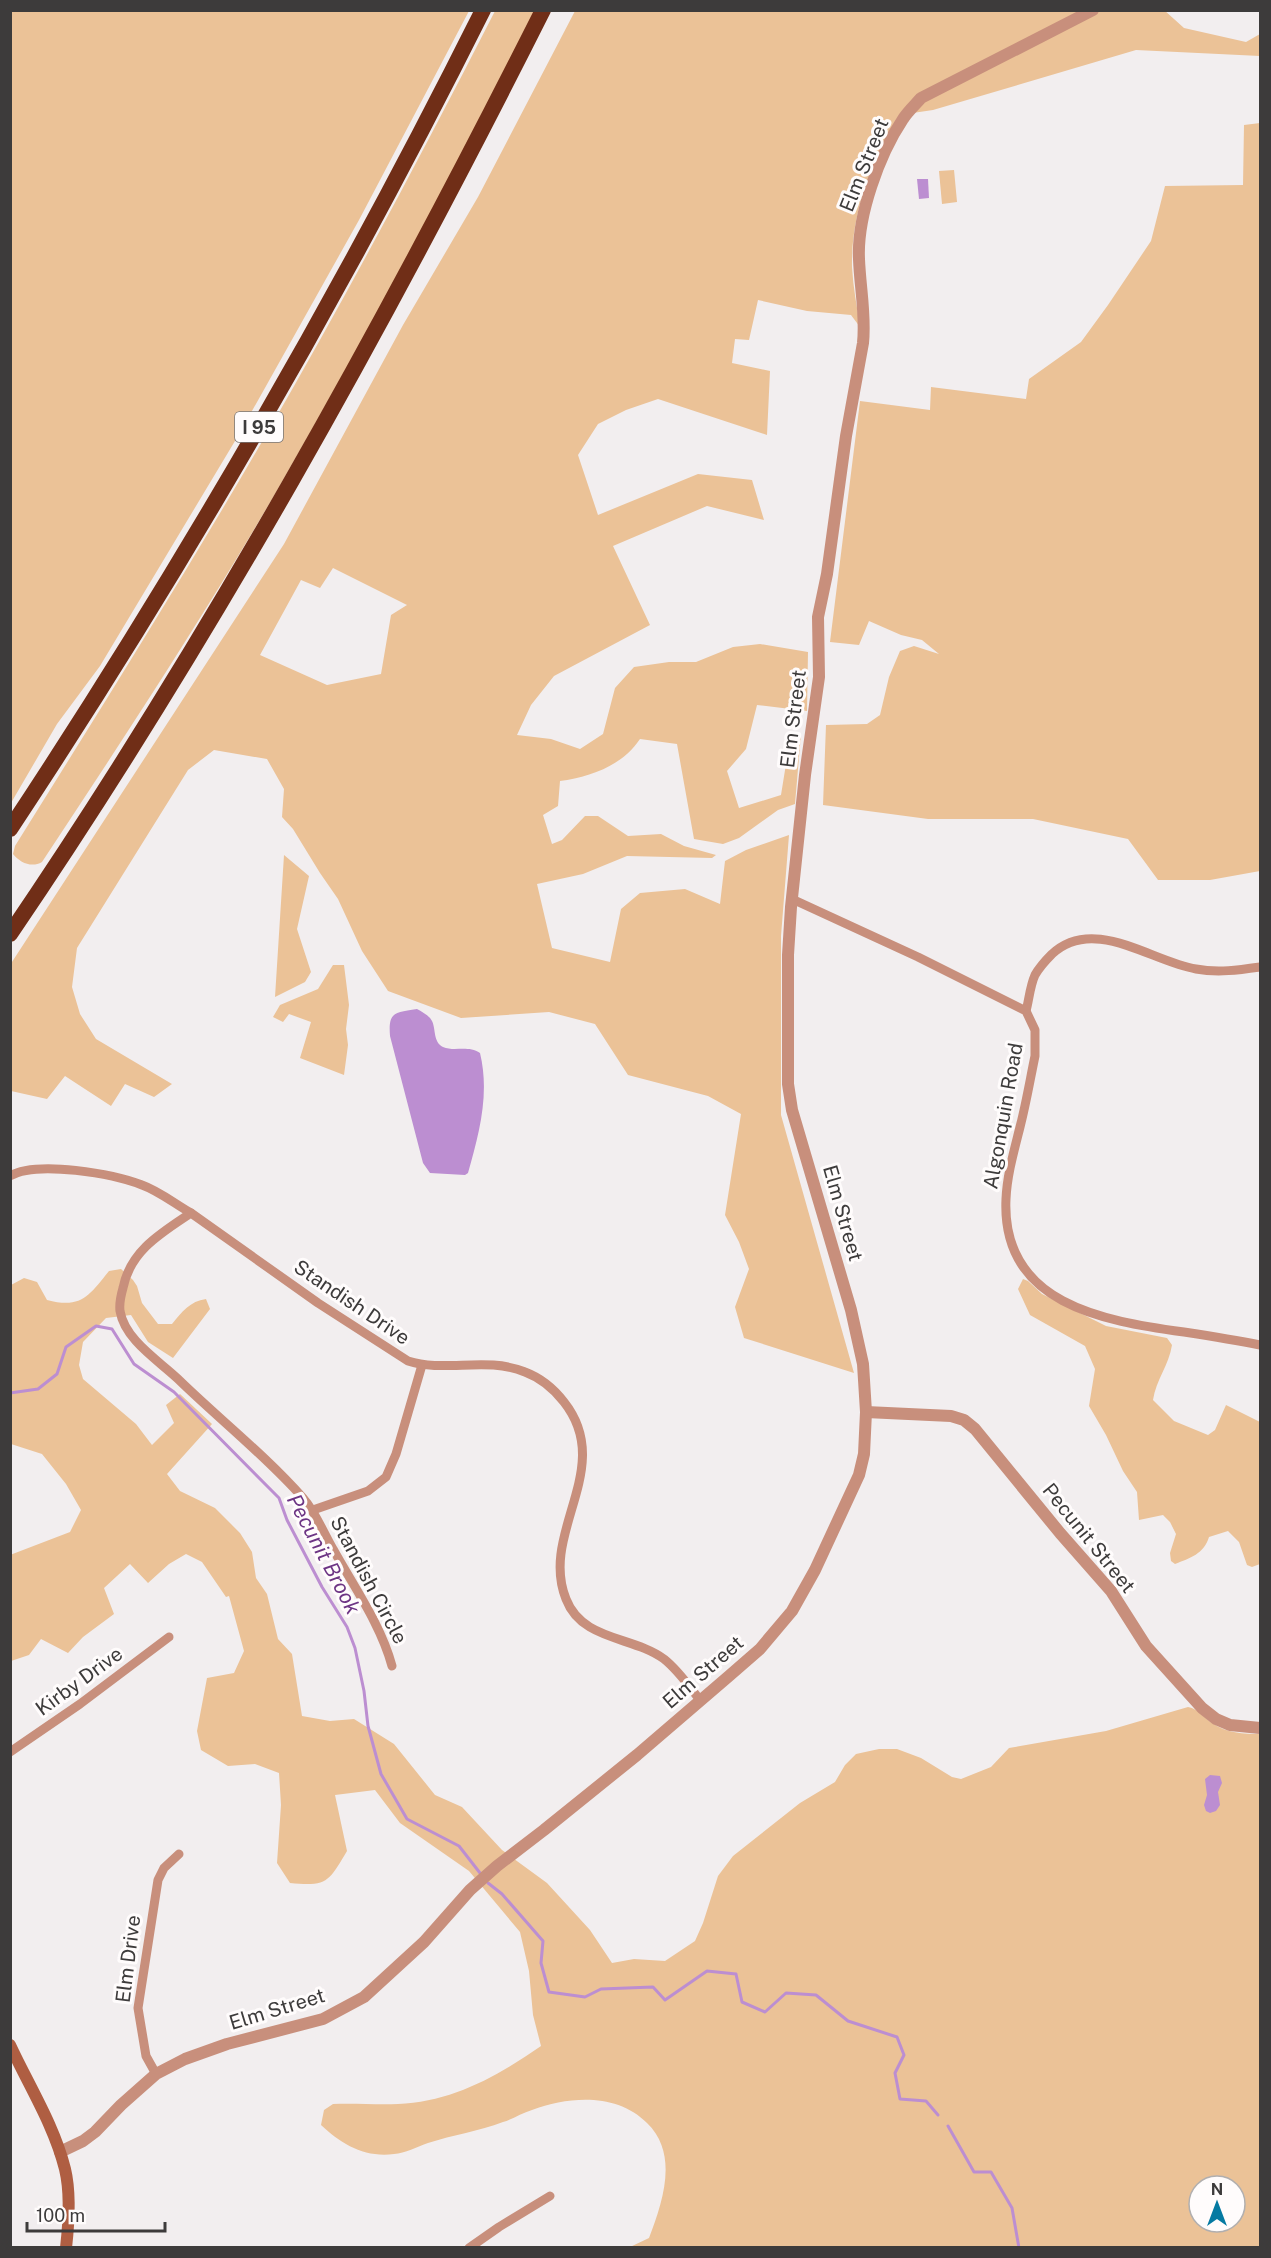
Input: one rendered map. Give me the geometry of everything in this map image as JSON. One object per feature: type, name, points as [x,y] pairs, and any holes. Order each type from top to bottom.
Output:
[{"type":"highway","name":"I 95","points":[[10,829],[111,672],[236,466],[374,221],[483,10]]},
{"type":"highway","name":"I 95","points":[[10,934],[133,748],[210,621],[366,348],[469,158],[543,10]]},
{"type":"highway","points":[[469,158],[504,112],[555,10]]},
{"type":"main road","points":[[10,2045],[60,2152],[68,2194],[66,2247]]},
{"type":"street","name":"Elm Street","points":[[60,2152],[83,2141],[95,2132],[121,2104],[156,2074],[185,2059],[227,2044],[323,2019],[364,1997],[424,1942],[470,1890],[497,1866],[580,1801],[760,1649],[802,1595],[859,1475],[864,1454],[866,1412],[863,1364],[851,1310],[789,1096],[788,955],[805,775],[819,677],[818,617],[827,574],[846,436],[863,343],[860,230],[867,201],[898,126],[921,98],[1093,10]]},
{"type":"street","points":[[792,899],[918,957],[1026,1011],[1035,975],[1048,958],[1059,948],[1088,938],[1120,943],[1194,969],[1231,970],[1260,966]]},
{"type":"street","name":"Algonquin Road","points":[[1026,1011],[1035,1030],[1035,1056],[1012,1156],[1006,1197],[1011,1238],[1024,1269],[1042,1287],[1060,1300],[1092,1315],[1125,1323],[1260,1345]]},
{"type":"street","name":"Standish Drive","points":[[10,1176],[25,1169],[49,1168],[126,1180],[152,1189],[408,1361],[422,1365],[485,1364],[517,1369],[542,1381],[562,1399],[577,1423],[583,1451],[581,1480],[562,1553],[563,1589],[566,1601],[578,1618],[590,1629],[663,1658],[700,1700]]},
{"type":"street","points":[[190,1213],[134,1258],[120,1300],[120,1310],[124,1321],[140,1344],[276,1469],[313,1510],[357,1497],[386,1477],[396,1454],[422,1365]]},
{"type":"street","name":"Pecunit Street","points":[[866,1412],[951,1416],[964,1420],[975,1429],[1111,1591],[1146,1646],[1202,1708],[1216,1719],[1230,1725],[1260,1728]]},
{"type":"street","name":"Standish Circle","points":[[313,1510],[382,1636],[392,1666]]},
{"type":"street","name":"Kirby Drive","points":[[10,1752],[80,1704],[169,1637]]},
{"type":"street","name":"Elm Drive","points":[[156,2074],[146,2056],[138,2008],[158,1880],[165,1868],[179,1854]]},
{"type":"street","points":[[469,2247],[550,2196]]},
{"type":"shaded area","points":[[1164,10],[1184,28],[1246,42],[1260,34],[1260,56],[1136,50],[933,110],[899,115],[872,169],[855,227],[852,267],[860,327],[851,315],[807,311],[758,300],[749,340],[735,339],[732,363],[770,371],[767,435],[658,399],[626,410],[598,424],[578,455],[598,515],[698,474],[752,480],[764,520],[707,506],[613,546],[650,625],[554,676],[531,705],[517,735],[551,739],[580,749],[603,734],[615,688],[634,667],[669,662],[696,662],[733,647],[760,644],[808,652],[807,711],[757,705],[746,749],[727,771],[739,808],[781,795],[791,733],[801,734],[795,804],[778,810],[739,838],[723,844],[694,839],[677,744],[640,739],[624,756],[605,769],[583,777],[560,781],[558,806],[543,815],[552,844],[562,840],[585,816],[598,816],[628,836],[661,834],[684,846],[716,855],[712,858],[627,856],[583,874],[537,884],[552,948],[610,962],[621,909],[640,893],[685,889],[720,904],[725,861],[746,850],[789,835],[781,936],[781,1115],[854,1373],[744,1338],[735,1307],[749,1269],[739,1242],[725,1215],[741,1114],[708,1096],[628,1075],[595,1024],[549,1012],[461,1018],[388,991],[362,951],[338,899],[293,829],[282,817],[284,789],[267,759],[214,750],[188,770],[77,948],[72,987],[80,1014],[96,1039],[172,1084],[154,1097],[125,1084],[111,1106],[65,1076],[47,1099],[11,1091],[10,965],[284,544],[403,325],[478,197],[575,11]],"holes":[[[333,568],[407,605],[391,615],[381,674],[327,685],[260,655],[301,580],[320,588]]]},
{"type":"shaded area","points":[[10,11],[469,11],[359,220],[238,436],[100,666],[57,724],[11,803]]},
{"type":"shaded area","points":[[495,11],[537,11],[343,374],[219,587],[42,862],[34,865],[19,860],[13,854],[15,846],[176,586],[270,428],[385,221]]},
{"type":"shaded area","points":[[1260,123],[1260,871],[1210,880],[1158,880],[1128,839],[1033,819],[928,819],[823,805],[826,725],[867,724],[880,715],[889,677],[900,651],[914,646],[939,654],[922,640],[901,635],[869,621],[859,645],[830,642],[860,401],[930,410],[931,387],[1026,399],[1029,379],[1081,342],[1151,241],[1165,186],[1243,185],[1244,125]]},
{"type":"shaded area","points":[[954,170],[957,202],[942,204],[939,171]]},
{"type":"shaded area","points":[[917,179],[928,179],[929,198],[919,199]]},
{"type":"shaded area","points":[[284,855],[309,876],[297,929],[311,972],[305,982],[275,997]]},
{"type":"shaded area","points":[[333,965],[344,965],[349,1005],[346,1029],[348,1045],[344,1075],[300,1058],[311,1022],[289,1014],[283,1022],[273,1017],[280,1005],[318,989]]},
{"type":"shaded area","points":[[417,1009],[431,1019],[436,1039],[440,1045],[452,1049],[471,1049],[480,1053],[484,1084],[482,1114],[468,1173],[465,1175],[430,1173],[423,1163],[390,1036],[390,1022],[394,1015]]},
{"type":"shaded area","points":[[121,1269],[133,1280],[142,1303],[158,1324],[172,1324],[191,1305],[206,1299],[210,1309],[173,1358],[148,1342],[131,1315],[106,1318],[83,1342],[79,1365],[83,1379],[136,1424],[152,1445],[174,1423],[166,1405],[180,1394],[212,1424],[167,1474],[180,1491],[215,1508],[240,1533],[252,1552],[256,1578],[267,1594],[278,1639],[292,1654],[302,1716],[330,1721],[354,1719],[394,1744],[435,1795],[462,1807],[502,1850],[547,1883],[590,1930],[612,1963],[634,1959],[665,1961],[695,1941],[718,1876],[733,1856],[800,1803],[835,1782],[845,1765],[856,1754],[879,1749],[897,1749],[921,1758],[952,1777],[961,1779],[991,1767],[1009,1748],[1106,1731],[1188,1707],[1223,1729],[1260,1734],[1260,2247],[630,2247],[649,2238],[663,2194],[665,2163],[663,2149],[657,2135],[635,2113],[622,2106],[592,2100],[547,2105],[494,2125],[437,2140],[407,2151],[383,2155],[363,2152],[345,2144],[329,2132],[321,2125],[324,2110],[333,2104],[398,2104],[456,2093],[491,2077],[541,2046],[533,2015],[529,1971],[520,1932],[469,1871],[400,1823],[375,1790],[335,1795],[347,1851],[326,1880],[312,1884],[290,1883],[277,1863],[281,1805],[279,1773],[255,1764],[228,1766],[201,1750],[197,1731],[207,1678],[234,1673],[244,1651],[229,1596],[226,1597],[202,1562],[186,1554],[169,1564],[148,1583],[130,1564],[104,1588],[114,1614],[83,1637],[68,1653],[41,1639],[29,1655],[11,1661],[10,1555],[70,1532],[81,1510],[66,1484],[42,1454],[11,1444],[11,1285],[24,1278],[37,1282],[47,1300],[68,1303],[90,1294],[109,1271]]},
{"type":"shaded area","points":[[1023,1279],[1042,1294],[1106,1326],[1167,1338],[1172,1345],[1153,1400],[1174,1421],[1208,1435],[1215,1430],[1226,1405],[1260,1422],[1260,1564],[1252,1567],[1247,1565],[1239,1542],[1228,1531],[1209,1537],[1204,1548],[1191,1557],[1175,1564],[1171,1561],[1170,1553],[1176,1534],[1170,1522],[1163,1515],[1139,1520],[1137,1492],[1123,1471],[1089,1406],[1095,1369],[1085,1346],[1030,1315],[1018,1289]]},
{"type":"shaded area","points":[[1210,1775],[1220,1776],[1222,1783],[1218,1792],[1220,1805],[1216,1811],[1210,1813],[1206,1811],[1204,1805],[1207,1795],[1205,1779]]},
{"type":"waterway","name":"Pecunit Brook","points":[[10,1393],[38,1389],[57,1374],[66,1347],[96,1326],[112,1329],[134,1364],[174,1392],[279,1498],[287,1520],[322,1587],[347,1627],[355,1648],[364,1691],[368,1726],[381,1774],[407,1819],[459,1846],[480,1873]]},
{"type":"waterway","name":"Pecunit Brook","points":[[488,1883],[502,1894],[543,1941],[541,1963],[549,1992],[585,1997],[601,1989],[653,1987],[665,2000],[707,1971],[736,1974],[742,2002],[765,2012],[786,1993],[816,1995],[848,2021],[897,2037],[904,2055],[895,2073],[900,2099],[926,2101],[938,2115]]},
{"type":"waterway","name":"Pecunit Brook","points":[[948,2126],[974,2172],[991,2172],[1012,2208],[1019,2248]]}]
